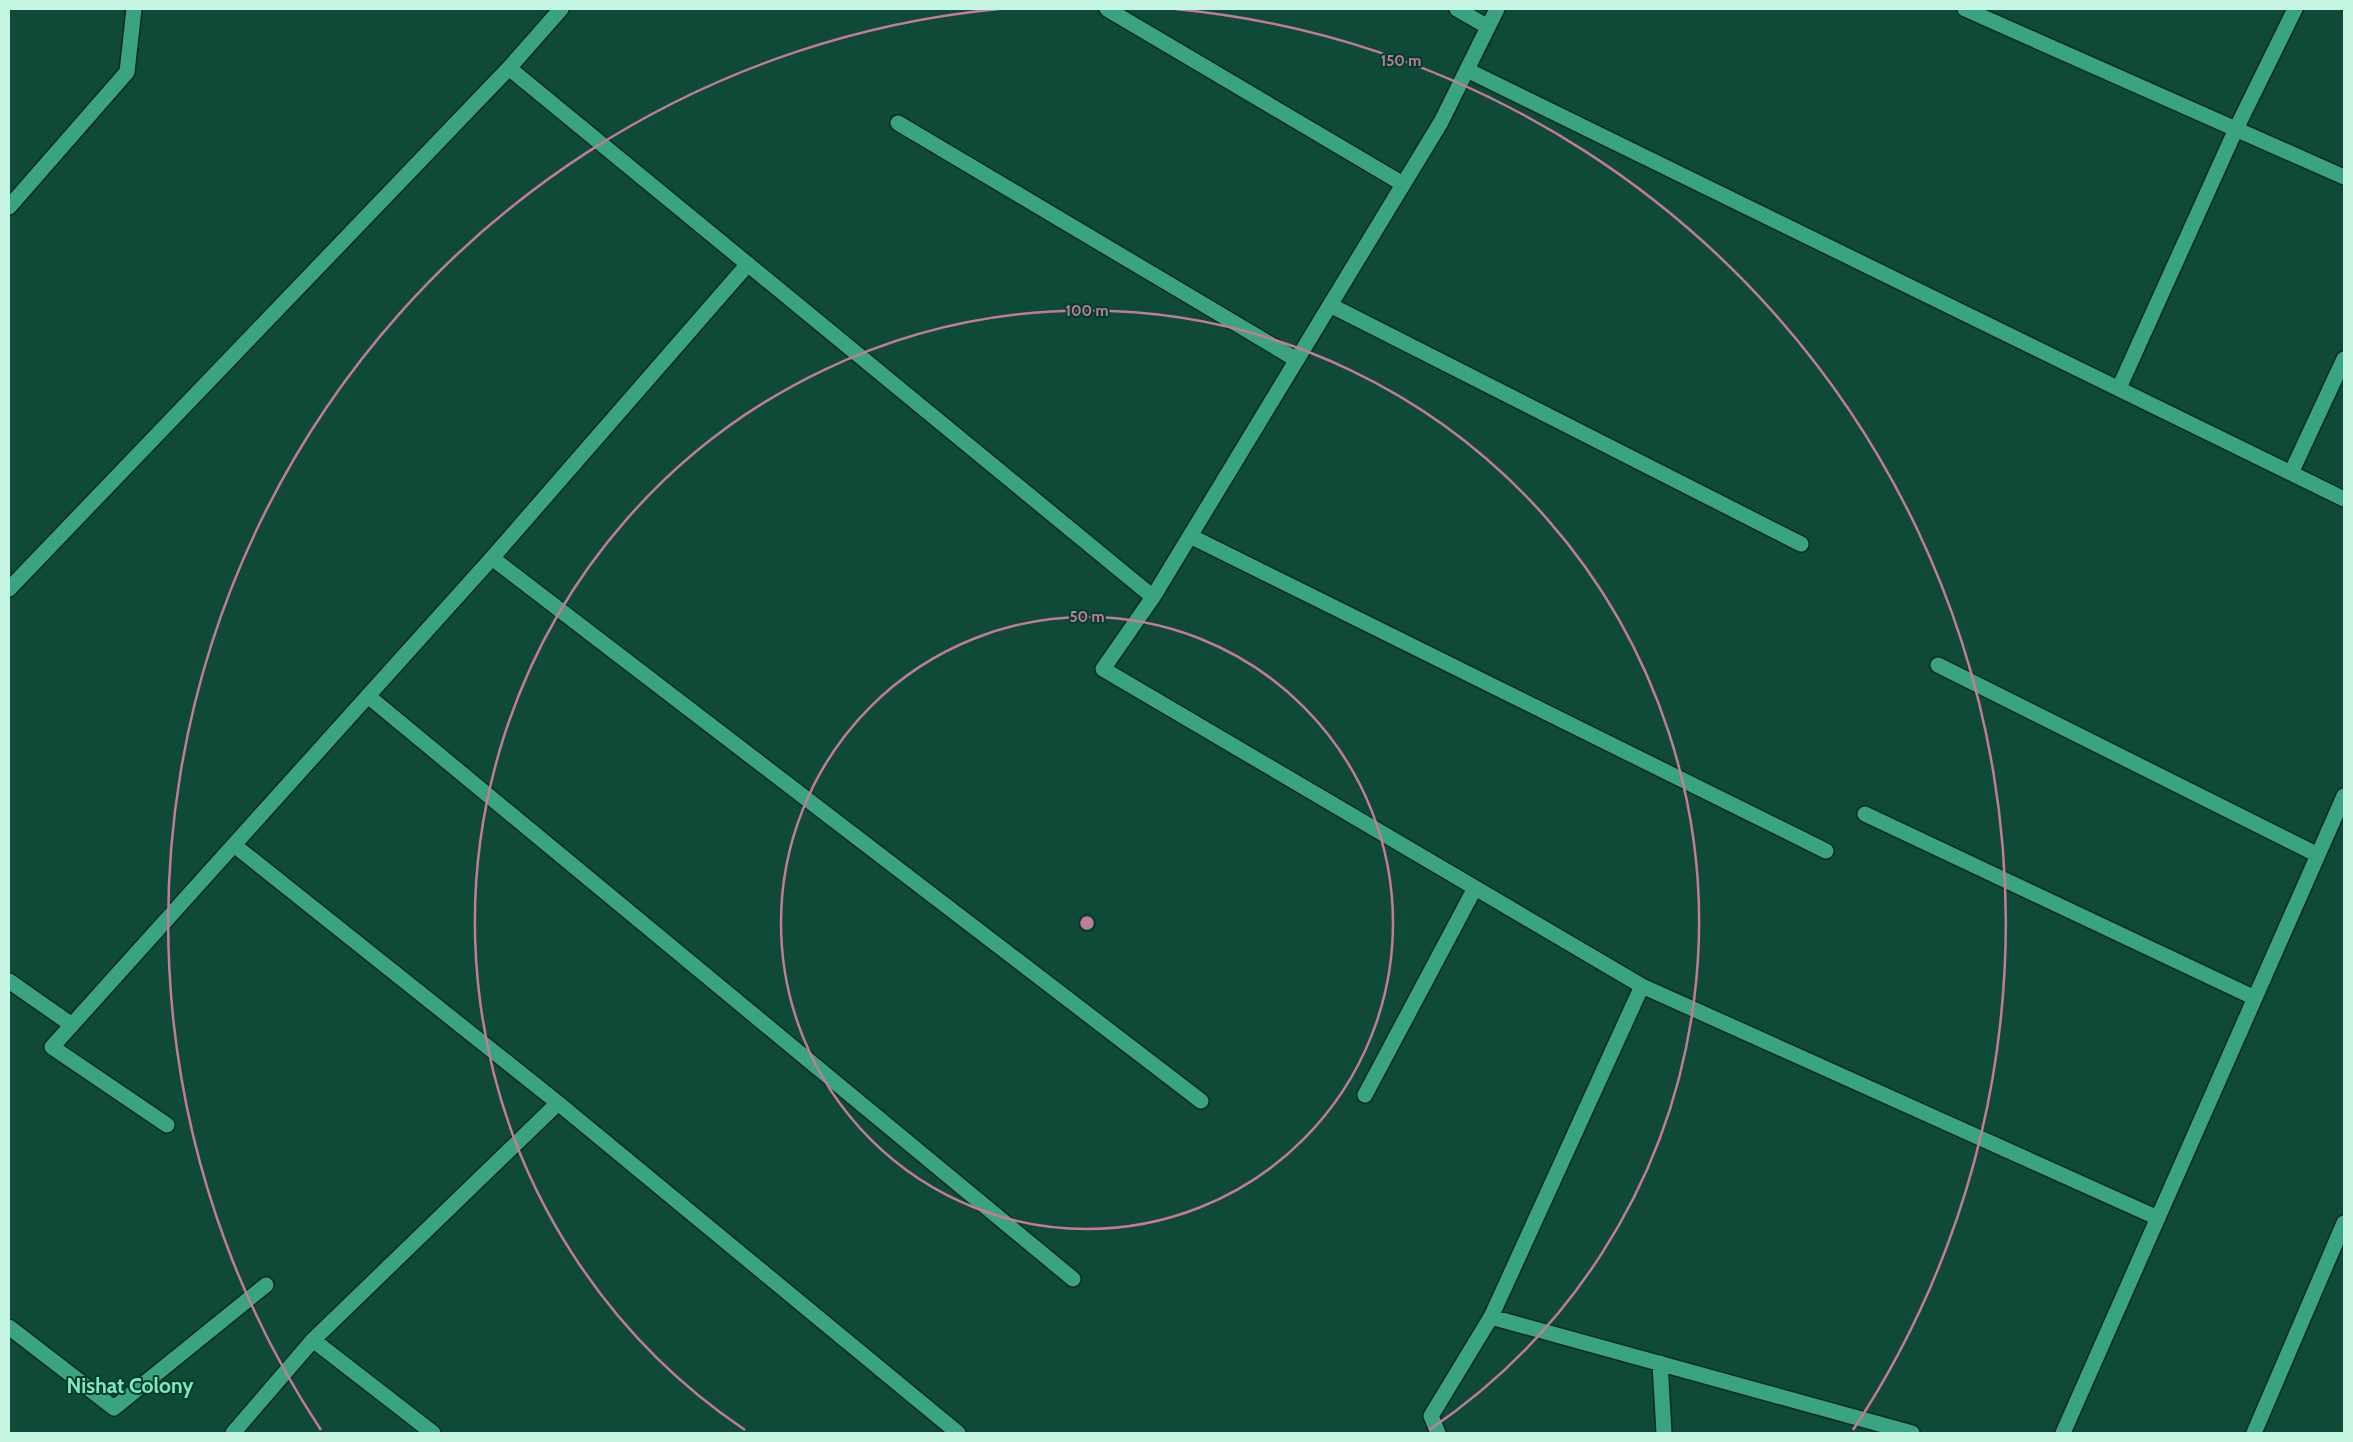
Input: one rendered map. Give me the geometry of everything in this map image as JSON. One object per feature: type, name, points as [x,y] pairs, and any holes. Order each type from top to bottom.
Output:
[{"type":"street","points":[[9,207],[127,72],[134,9]]},
{"type":"street","points":[[9,589],[509,68],[561,9]]},
{"type":"street","points":[[1107,9],[1404,184]]},
{"type":"street","points":[[1457,9],[1488,28]]},
{"type":"street","points":[[1497,9],[1441,122],[1404,184],[1154,597],[1103,669],[1642,986],[2158,1218]]},
{"type":"street","points":[[1965,9],[2344,176]]},
{"type":"street","points":[[2119,388],[2236,129],[2295,9]]},
{"type":"street","points":[[509,68],[1154,597]]},
{"type":"street","points":[[1467,70],[2344,499]]},
{"type":"street","points":[[898,123],[1296,360]]},
{"type":"street","points":[[167,1125],[52,1047],[492,558],[748,264]]},
{"type":"street","points":[[1330,305],[1801,544]]},
{"type":"street","points":[[2291,473],[2344,359]]},
{"type":"street","points":[[1190,536],[1826,851]]},
{"type":"street","points":[[492,558],[1201,1101]]},
{"type":"street","points":[[1938,665],[2318,855]]},
{"type":"street","points":[[368,696],[1073,1279]]},
{"type":"street","points":[[2063,1433],[2344,796]]},
{"type":"street","points":[[1864,814],[2255,998]]},
{"type":"street","points":[[234,845],[558,1103],[958,1433]]},
{"type":"street","points":[[1364,1095],[1475,888]]},
{"type":"street","points":[[9,981],[72,1025]]},
{"type":"street","points":[[1438,1433],[1431,1416],[1491,1317],[1642,986]]},
{"type":"street","points":[[233,1433],[313,1340],[558,1103]]},
{"type":"street","points":[[2254,1433],[2344,1223]]},
{"type":"street","points":[[9,1327],[114,1408],[266,1286]]},
{"type":"street","points":[[1491,1317],[1912,1433]]},
{"type":"street","points":[[313,1340],[433,1433]]},
{"type":"street","points":[[1660,1364],[1664,1433]]},
{"type":"district","name":"Nishat Colony","points":[[130,1386]]}]
